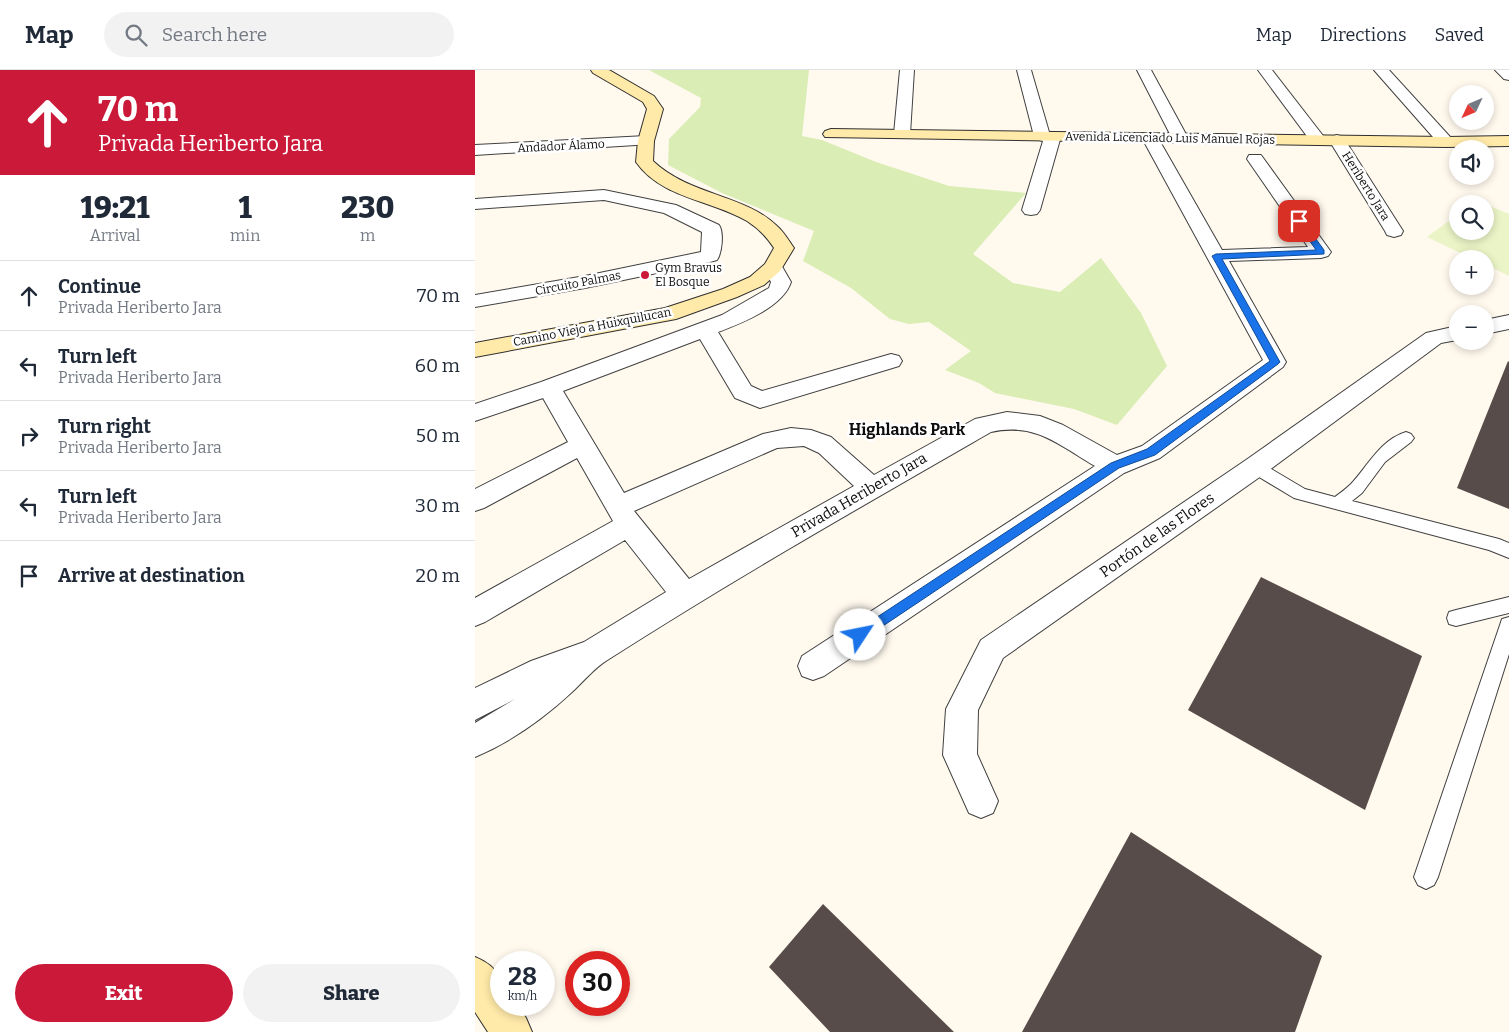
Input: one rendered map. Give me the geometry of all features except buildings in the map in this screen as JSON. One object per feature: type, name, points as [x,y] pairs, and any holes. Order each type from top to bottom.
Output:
[{"type":"main road","name":"Camino Viejo a Huixquilucan","points":[[475,350],[669,314],[730,293],[757,281],[773,267],[784,248],[777,234],[755,217],[667,182],[653,173],[644,162],[646,141],[655,109],[649,99],[597,70]]},
{"type":"main road","name":"Avenida Licenciado Luis Manuel Rojas","points":[[831,134],[1446,142],[1509,141]]},
{"type":"main road","points":[[475,977],[512,1032]]},
{"type":"street","points":[[902,134],[907,70]]},
{"type":"street","points":[[1024,70],[1047,136],[1031,210]]},
{"type":"street","points":[[1144,70],[1180,138]]},
{"type":"street","points":[[1265,70],[1318,140]]},
{"type":"street","points":[[1381,70],[1446,142]]},
{"type":"street","points":[[1502,70],[1509,76]]},
{"type":"street","points":[[813,666],[1115,466],[1151,452],[1275,362],[1150,138]]},
{"type":"street","name":"Heriberto Jara","points":[[1337,140],[1394,231]]},
{"type":"street","name":"Andador Álamo","points":[[475,150],[646,141]]},
{"type":"street","points":[[1216,256],[1321,252],[1255,159]]},
{"type":"street","name":"Circuito Palmas","points":[[475,204],[604,195],[670,209],[712,229],[710,256],[585,282],[475,301]]},
{"type":"street","points":[[475,413],[706,330],[749,311],[778,291],[781,282],[773,267]]},
{"type":"street","points":[[1494,325],[1509,322]]},
{"type":"street","points":[[706,330],[743,392],[760,400],[891,361]]},
{"type":"street","name":"Portón de las Flores","points":[[981,801],[960,756],[962,709],[992,649],[1255,467],[1435,338],[1449,335]]},
{"type":"street","points":[[549,388],[623,516],[685,595]]},
{"type":"street","name":"Privada Heriberto Jara","points":[[475,741],[520,715],[560,684],[595,651],[685,595],[984,425],[1007,420],[1032,422],[1115,466]]},
{"type":"street","points":[[475,613],[623,516],[772,440],[790,436],[821,442],[871,488]]},
{"type":"street","points":[[475,501],[582,445]]},
{"type":"street","name":"Privada Heriberto Jara","points":[[475,705],[551,666],[595,651]]},
{"type":"lane","points":[[1338,503],[1356,489],[1379,458],[1405,438]]},
{"type":"lane","points":[[1255,467],[1299,494],[1493,544],[1509,551]]},
{"type":"lane","points":[[1456,618],[1509,605]]},
{"type":"lane","points":[[1426,877],[1509,625]]},
{"type":"green space","points":[[649,70],[809,70],[802,136],[822,140],[876,162],[949,186],[1026,193],[973,254],[1013,283],[1060,292],[1101,258],[1141,313],[1167,366],[1117,425],[1074,409],[995,393],[979,383],[945,370],[971,351],[929,322],[909,324],[890,319],[851,288],[803,261],[814,231],[722,193],[668,165],[669,139],[700,107],[701,98]]},
{"type":"green space","points":[[1494,208],[1509,214],[1509,276],[1494,268],[1494,250],[1454,250],[1427,237],[1449,221],[1449,240],[1494,240]]},
{"type":"place","name":"Gym Bravus El Bosque","points":[[645,275]]},
{"type":"district","name":"Highlands Park","points":[[907,429]]},
{"type":"route","points":[[860,635],[1115,466],[1151,452],[1275,362],[1216,256],[1321,252],[1299,221]]}]
